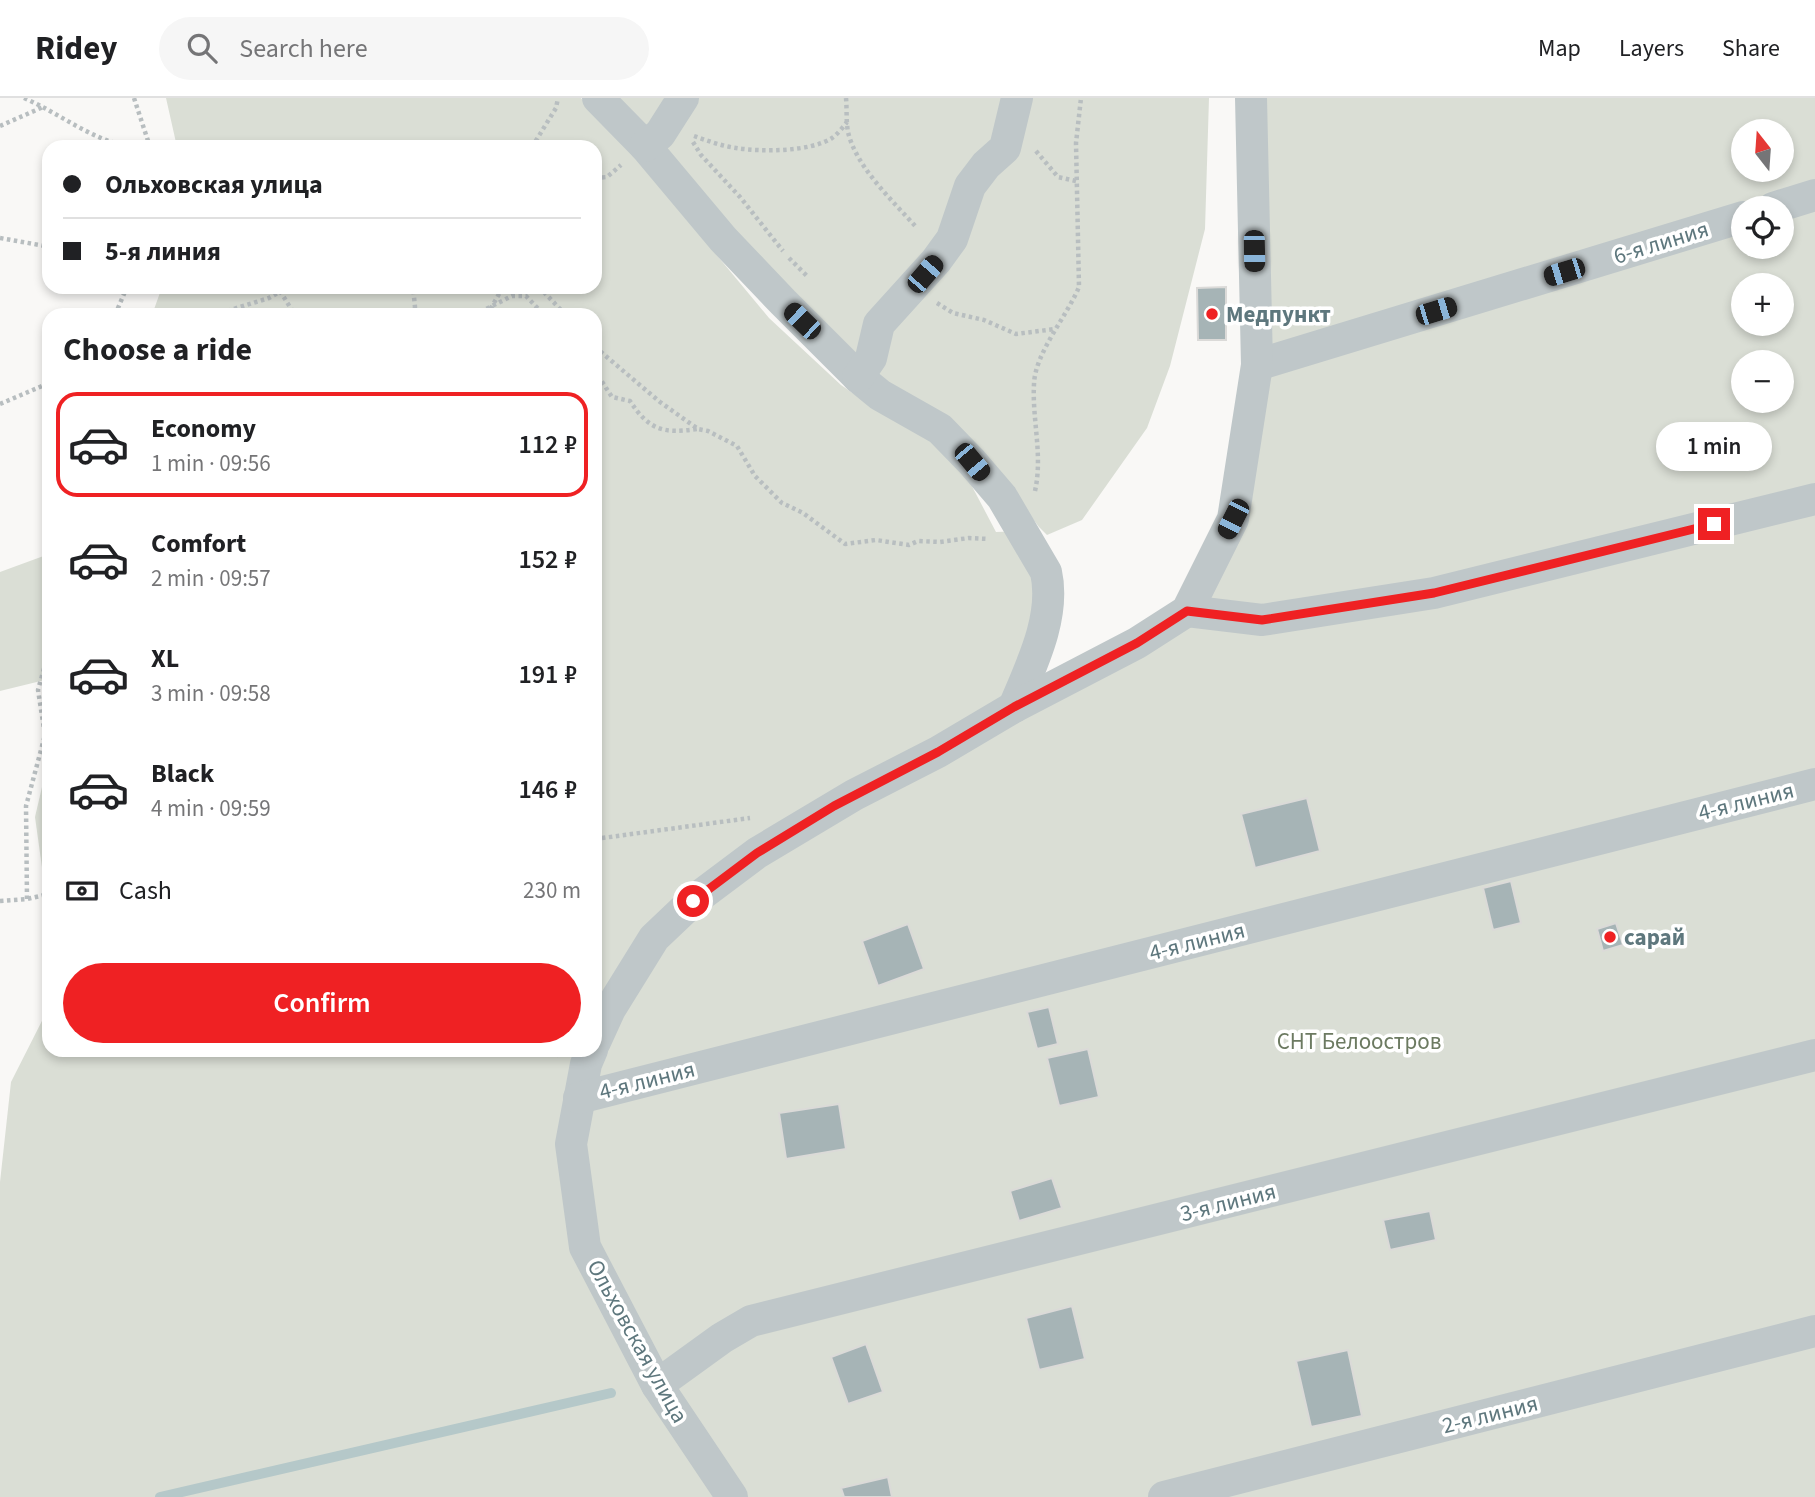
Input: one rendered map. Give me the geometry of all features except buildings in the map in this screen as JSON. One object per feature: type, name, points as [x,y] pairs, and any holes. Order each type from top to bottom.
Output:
[{"type":"street","points":[[598,98],[645,146],[723,239],[858,377],[880,395],[940,429],[1002,498],[1046,572],[1049,586],[1045,622],[1014,707]]},
{"type":"street","points":[[645,146],[660,134],[683,98]]},
{"type":"street","points":[[858,377],[871,358],[879,324],[952,239],[970,186],[986,165],[1005,148],[1017,98]]},
{"type":"street","points":[[602,1027],[654,938],[693,901],[768,846],[834,806],[1137,643],[1187,611],[1233,519],[1257,365],[1251,98]]},
{"type":"street","points":[[1794,202],[1815,195]]},
{"type":"street","name":"6-я линия","points":[[1257,365],[1731,221]]},
{"type":"street","points":[[1187,611],[1262,620],[1434,593],[1815,499]]},
{"type":"street","name":"4-я линия","points":[[579,1098],[1815,784]]},
{"type":"street","name":"3-я линия","points":[[657,1385],[722,1338],[751,1321],[1815,1055]]},
{"type":"street","name":"Ольховская улица","points":[[589,1057],[570,1144],[586,1247],[657,1385],[732,1497]]},
{"type":"street","name":"2-я линия","points":[[1164,1497],[1815,1331]]},
{"type":"path","points":[[24,98],[103,140]]},
{"type":"path","points":[[134,98],[148,140]]},
{"type":"path","points":[[536,140],[556,108],[558,98]]},
{"type":"path","points":[[602,382],[612,397],[630,401],[641,417],[655,428],[708,431],[737,446],[755,476],[782,503],[803,513],[845,544],[876,540],[909,545],[918,541],[940,542],[969,538],[1000,540],[1026,536],[1037,481],[1034,383],[1037,366],[1079,287],[1076,143],[1081,98]]},
{"type":"path","points":[[847,100],[848,130],[855,152],[916,227]]},
{"type":"path","points":[[0,125],[43,107]]},
{"type":"path","points":[[807,276],[701,155],[687,133],[737,148],[807,148],[833,137],[847,122]]},
{"type":"path","points":[[1008,134],[1034,149],[1058,177],[1076,181]]},
{"type":"path","points":[[0,238],[42,245]]},
{"type":"path","points":[[913,287],[953,313],[984,320],[1016,334],[1056,329]]},
{"type":"path","points":[[237,308],[275,294]]},
{"type":"path","points":[[491,306],[499,294]]},
{"type":"path","points":[[546,294],[559,308]]},
{"type":"path","points":[[487,308],[512,296],[526,296],[537,308]]},
{"type":"path","points":[[602,353],[660,402],[698,429]]},
{"type":"path","points":[[0,404],[42,386]]},
{"type":"path","points":[[42,673],[38,690],[42,716]]},
{"type":"path","points":[[27,899],[26,806],[42,746]]},
{"type":"path","points":[[602,838],[754,817]]},
{"type":"path","points":[[0,901],[42,896]]},
{"type":"green space","name":"СНТ Белоостров","points":[[166,98],[581,98],[646,170],[769,318],[841,385],[870,405],[939,443],[965,473],[996,532],[1023,531],[1046,572],[1011,704],[1189,607],[1233,519],[1256,358],[1251,98],[1815,98],[1815,1497],[0,1497],[0,1182],[11,1082],[42,1021],[42,1057],[602,1057],[602,308],[154,308],[160,294],[602,294],[602,140],[175,140]]},
{"type":"green space","points":[[618,98],[1209,98],[1205,229],[1170,366],[1147,428],[1082,520],[1047,535],[999,474],[885,384],[730,229]]},
{"type":"green space","points":[[42,557],[42,681],[0,691],[0,572]]},
{"type":"green space","points":[[42,787],[42,868],[35,817]]},
{"type":"waterway","points":[[160,1497],[611,1393]]},
{"type":"place","name":"Медпункт","points":[[1212,314]]},
{"type":"place","name":"сарай","points":[[1610,937]]},
{"type":"route","points":[[693,901],[757,853],[834,806],[1137,643],[1187,611],[1262,620],[1434,593],[1714,524]]}]
